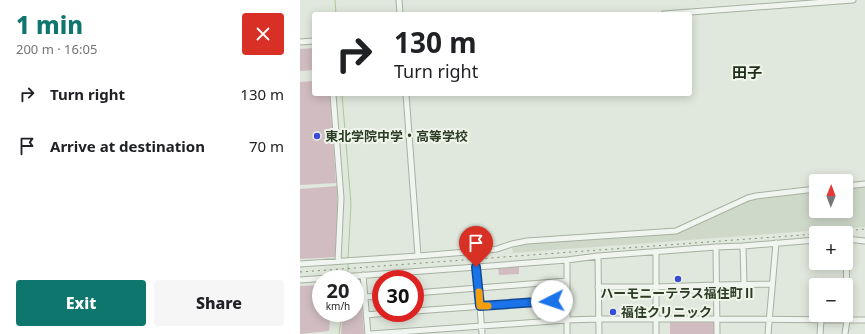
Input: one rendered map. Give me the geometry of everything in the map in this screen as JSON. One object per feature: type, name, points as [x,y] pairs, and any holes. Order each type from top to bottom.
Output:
[{"type":"street","points":[[399,0],[400,12]]},
{"type":"street","points":[[689,12],[853,0]]},
{"type":"street","points":[[300,42],[312,41]]},
{"type":"street","points":[[333,96],[344,261]]},
{"type":"street","points":[[406,96],[418,256]]},
{"type":"street","points":[[853,185],[865,184]]},
{"type":"street","points":[[300,264],[497,249],[527,241],[676,232],[748,198],[809,191]]},
{"type":"street","points":[[853,239],[865,240]]},
{"type":"street","points":[[364,275],[809,241]]},
{"type":"street","points":[[768,334],[776,243]]},
{"type":"street","points":[[743,246],[744,284]]},
{"type":"street","points":[[716,247],[717,334]]},
{"type":"street","points":[[656,252],[656,334]]},
{"type":"street","points":[[598,256],[599,334]]},
{"type":"street","points":[[566,260],[567,334]]},
{"type":"street","points":[[476,267],[482,334]]},
{"type":"street","points":[[300,280],[312,279]]},
{"type":"street","points":[[424,292],[567,281]]},
{"type":"street","points":[[598,287],[772,284]]},
{"type":"street","points":[[364,286],[369,334],[567,320],[809,320]]},
{"type":"street","points":[[365,297],[372,297]]},
{"type":"street","points":[[424,310],[567,300]]},
{"type":"street","points":[[366,315],[372,314]]},
{"type":"street","points":[[853,320],[865,320]]},
{"type":"street","points":[[820,334],[821,322]]},
{"type":"street","points":[[845,334],[847,322]]},
{"type":"shaded area","points":[[312,48],[312,70],[300,71],[300,49]]},
{"type":"shaded area","points":[[312,81],[312,96],[330,96],[336,183],[300,185],[300,82]]},
{"type":"shaded area","points":[[337,186],[338,214],[336,257],[300,259],[300,189]]},
{"type":"shaded area","points":[[865,187],[865,227],[809,226],[809,231],[513,253],[512,248],[528,244],[677,233],[758,197],[809,193],[809,218],[853,218],[853,188]]},
{"type":"shaded area","points":[[519,267],[519,274],[499,275],[498,268]]},
{"type":"shaded area","points":[[312,285],[312,322],[330,322],[329,331],[300,334],[300,286]]},
{"type":"shaded area","points":[[670,321],[715,321],[715,334],[670,334]]},
{"type":"shaded area","points":[[342,322],[363,322],[364,334],[341,334]]},
{"type":"waterway","points":[[335,0],[336,12]]},
{"type":"waterway","points":[[342,96],[351,204],[348,259]]},
{"type":"waterway","points":[[348,262],[348,270]]},
{"type":"waterway","points":[[339,334],[341,322]]},
{"type":"railway","points":[[853,230],[865,229]]},
{"type":"railway","points":[[300,272],[809,235]]},
{"type":"slow traffic","points":[[479,292],[480,306],[488,306]]},
{"type":"place","name":"東北学院中学・高等学校","points":[[317,136]]},
{"type":"place","name":"ハーモニーテラス福住町Ⅱ","points":[[678,279]]},
{"type":"place","name":"福住クリニック","points":[[613,312]]},
{"type":"district","name":"田子","points":[[747,72]]},
{"type":"route","points":[[476,267],[480,306],[552,301]]}]
